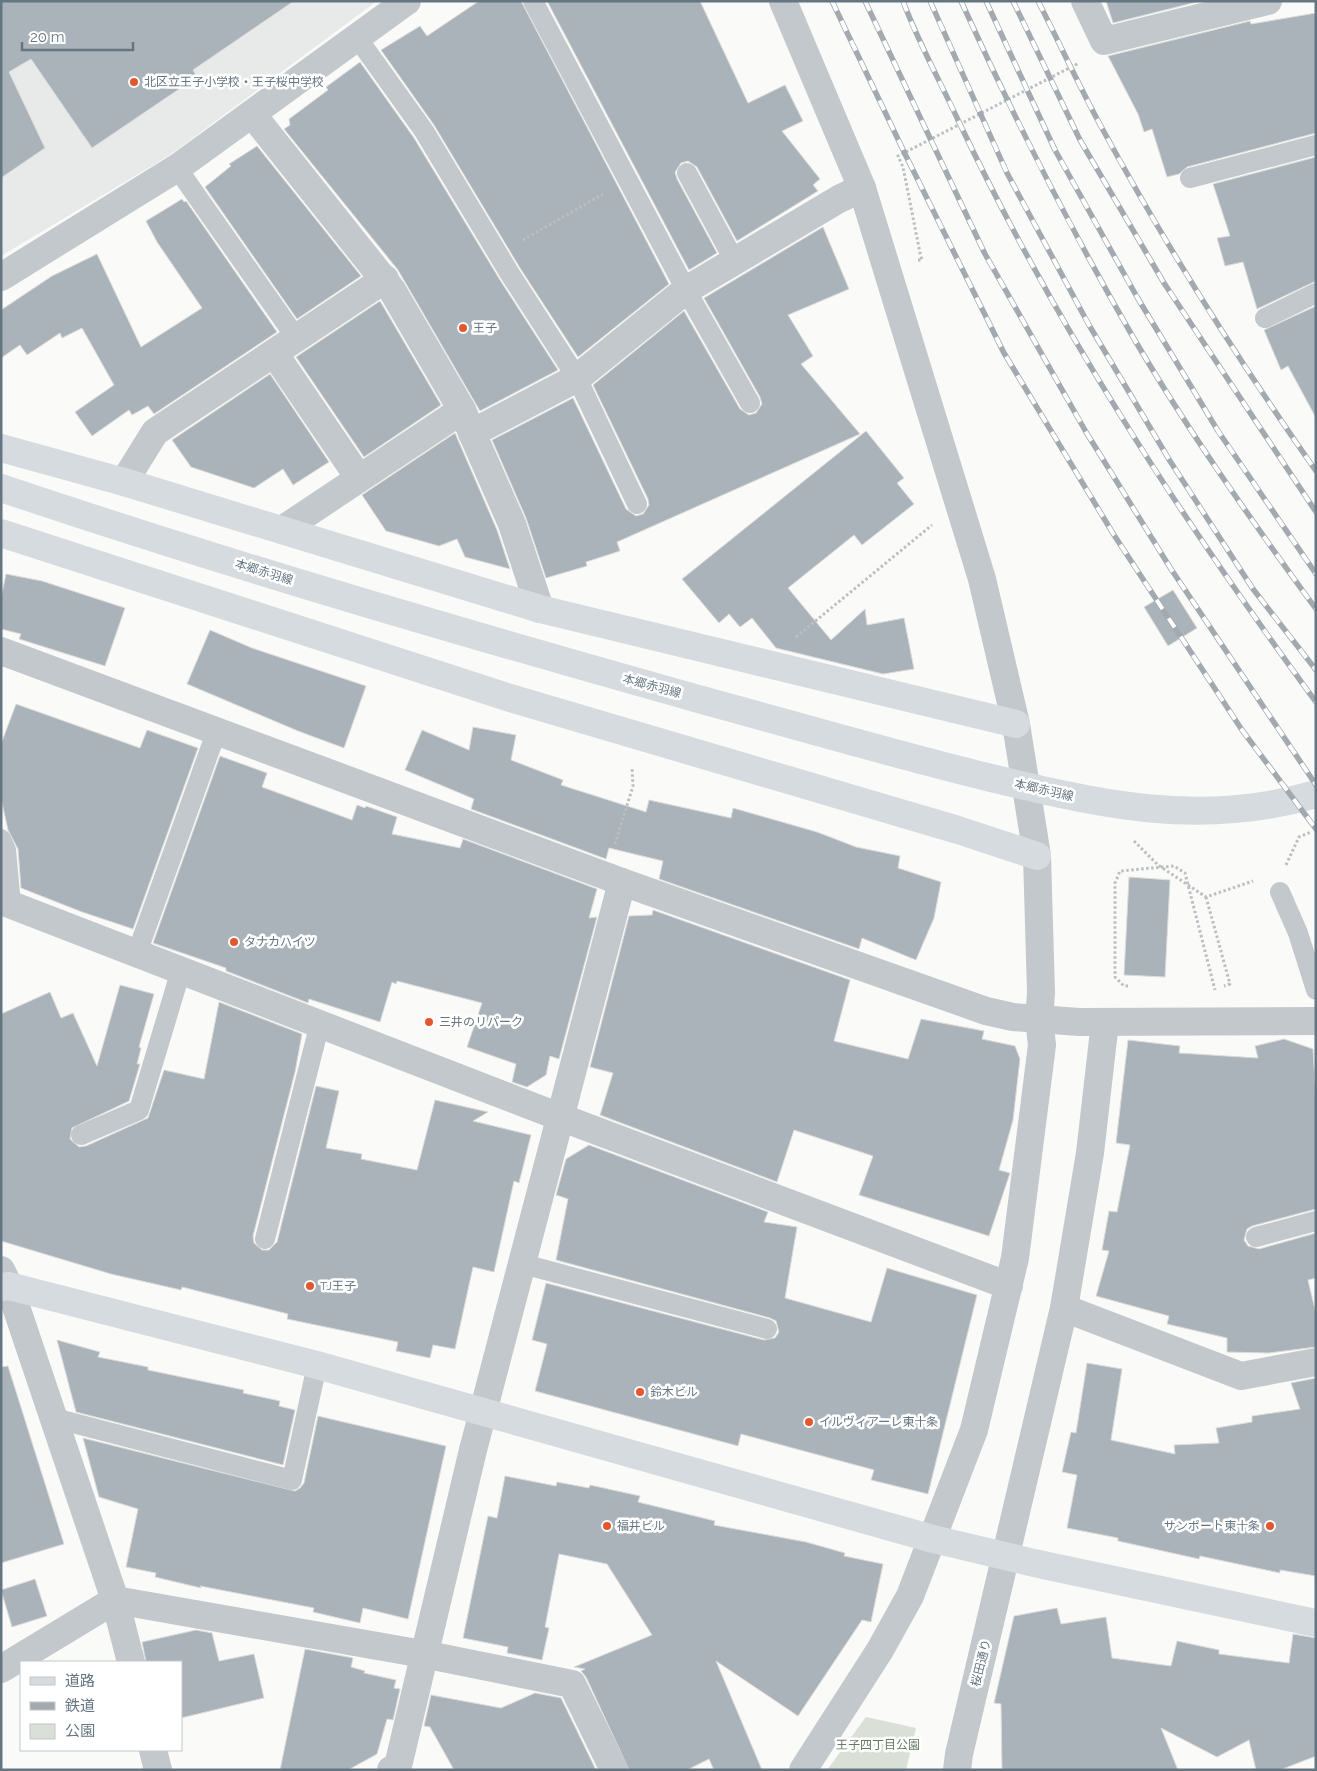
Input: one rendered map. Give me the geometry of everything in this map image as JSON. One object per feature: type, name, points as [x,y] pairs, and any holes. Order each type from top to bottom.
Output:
[{"type":"main road","points":[[1,448],[124,482],[540,609],[1016,724]]},
{"type":"main road","name":"本郷赤羽線","points":[[1,488],[115,526],[384,610],[938,765],[1102,804],[1151,810],[1248,809],[1316,794]]},
{"type":"main road","points":[[1,533],[510,698],[958,830],[1036,856]]},
{"type":"main road","points":[[4,1281],[316,1365],[933,1539],[1006,1557],[1316,1623]]},
{"type":"street","points":[[1,277],[177,168],[356,36],[407,1]]},
{"type":"street","points":[[783,1],[862,188],[982,579],[1016,724],[1036,856],[1041,993],[1039,1019],[1042,1045],[1015,1258],[974,1430],[910,1596],[896,1622],[804,1770]]},
{"type":"street","points":[[1085,1],[1104,41],[1268,1]]},
{"type":"street","points":[[252,114],[385,279],[467,422],[512,524],[540,609]]},
{"type":"street","points":[[282,530],[359,478],[467,422],[577,378],[686,290],[734,260],[862,188]]},
{"type":"street","points":[[124,482],[155,432],[385,279]]},
{"type":"street","points":[[274,353],[359,478]]},
{"type":"street","points":[[1,651],[218,730],[622,882],[986,1011],[1039,1019],[1105,1022],[1316,1021]]},
{"type":"street","points":[[391,1770],[398,1766],[423,1654],[484,1413],[622,882]]},
{"type":"street","points":[[6,903],[560,1117],[1009,1286]]},
{"type":"street","name":"桜田通り","points":[[957,1770],[959,1754],[1064,1308],[1090,1153],[1105,1022]]},
{"type":"street","points":[[4,1281],[54,1418],[115,1600],[130,1661]]},
{"type":"street","points":[[1064,1308],[1241,1376],[1316,1362]]},
{"type":"street","points":[[1,1669],[115,1600],[423,1654],[572,1684],[614,1770]]},
{"type":"street","points":[[153,1751],[158,1770]]},
{"type":"lane","points":[[533,1],[686,290],[750,403]]},
{"type":"lane","points":[[356,36],[424,131],[577,378],[637,504]]},
{"type":"lane","points":[[1190,178],[1316,145]]},
{"type":"lane","points":[[177,168],[297,338]]},
{"type":"lane","points":[[687,172],[734,260]]},
{"type":"lane","points":[[1264,318],[1316,294]]},
{"type":"lane","points":[[137,953],[218,730]]},
{"type":"lane","points":[[1,839],[6,850],[6,903]]},
{"type":"lane","points":[[1280,892],[1298,933],[1316,990]]},
{"type":"lane","points":[[81,1135],[139,1110],[181,970]]},
{"type":"lane","points":[[265,1239],[320,1023]]},
{"type":"lane","points":[[1256,1237],[1316,1221]]},
{"type":"lane","points":[[523,1264],[767,1329]]},
{"type":"lane","points":[[54,1418],[292,1480],[316,1365]]},
{"type":"path","points":[[920,253],[903,167],[898,156],[1081,62]]},
{"type":"path","points":[[499,254],[628,180]]},
{"type":"path","points":[[764,664],[938,520]]},
{"type":"path","points":[[622,882],[613,851],[633,786],[632,765]]},
{"type":"path","points":[[1299,837],[1316,830]]},
{"type":"path","points":[[1134,986],[1124,986],[1115,977],[1115,883],[1120,871],[1174,866],[1185,873],[1222,1022]]},
{"type":"path","points":[[1206,897],[1230,984],[1217,989],[1208,989]]},
{"type":"shaded area","name":"北区立王子小学校・王子桜中学校","points":[[1,1],[377,1],[170,155],[1,256]]},
{"type":"green space","name":"王子四丁目公園","points":[[866,1717],[916,1728],[906,1770],[827,1770]]},
{"type":"building","points":[[1,1],[294,1],[193,70],[197,77],[92,148],[31,59],[9,72],[45,148],[1,178]]},
{"type":"building","points":[[479,1],[521,1],[669,284],[578,357],[520,268],[434,125],[381,50],[420,26],[427,36]]},
{"type":"building","points":[[547,1],[700,1],[748,103],[785,85],[803,121],[782,131],[820,179],[813,185],[818,191],[737,241],[697,167],[688,161],[681,163],[675,172],[677,179],[717,253],[689,270]]},
{"type":"building","points":[[1106,1],[1201,1],[1113,23]]},
{"type":"building","points":[[1316,13],[1316,133],[1187,167],[1179,174],[1167,177],[1152,129],[1144,132],[1138,114],[1108,56],[1250,21],[1251,24]]},
{"type":"building","points":[[360,62],[414,138],[500,280],[558,370],[480,411],[398,270],[284,129],[290,125],[289,119],[328,90],[326,87]]},
{"type":"building","points":[[257,146],[361,276],[297,319],[205,187],[231,166],[229,164]]},
{"type":"building","points":[[1316,157],[1316,281],[1257,309],[1243,262],[1225,266],[1217,238],[1230,236],[1213,184]]},
{"type":"building","points":[[182,199],[184,202],[186,201],[277,332],[154,414],[148,406],[132,415],[129,410],[92,436],[75,412],[114,385],[82,328],[62,338],[60,333],[27,355],[20,345],[1,358],[1,310],[52,276],[97,254],[141,347],[202,308],[157,242],[146,221]]},
{"type":"building","points":[[823,227],[849,289],[788,315],[813,356],[801,364],[860,434],[617,542],[620,551],[586,562],[587,566],[546,578],[526,518],[492,440],[573,398],[626,509],[636,516],[643,514],[649,505],[648,499],[593,385],[684,311],[740,409],[749,415],[756,413],[762,404],[760,397],[704,298]]},
{"type":"building","points":[[380,301],[441,405],[364,457],[296,357]]},
{"type":"building","points":[[1316,306],[1316,418],[1288,366],[1281,370],[1264,330]]},
{"type":"building","points":[[270,374],[329,462],[293,485],[283,469],[254,488],[191,467],[172,440]]},
{"type":"building","points":[[866,431],[904,478],[897,483],[914,504],[862,545],[854,535],[788,588],[831,640],[865,609],[867,625],[904,618],[914,669],[883,674],[776,648],[752,618],[740,627],[729,614],[719,623],[682,579]]},
{"type":"building","points":[[455,433],[497,530],[510,569],[465,557],[457,539],[439,546],[386,531],[362,495]]},
{"type":"building","points":[[6,574],[42,581],[125,608],[105,666],[19,639],[21,634],[1,629],[1,598]]},
{"type":"building","points":[[1173,590],[1197,628],[1168,646],[1144,607]]},
{"type":"building","points":[[210,630],[252,648],[366,686],[344,748],[298,731],[187,684]]},
{"type":"building","points":[[16,704],[140,748],[147,730],[198,748],[133,929],[82,912],[21,888],[18,849],[8,830],[1,798],[1,744]]},
{"type":"building","points":[[473,727],[516,735],[511,760],[563,780],[561,785],[646,812],[649,800],[731,818],[733,808],[817,832],[856,847],[900,856],[898,868],[941,882],[934,918],[916,960],[862,938],[859,949],[659,879],[663,861],[609,848],[606,859],[471,809],[474,799],[405,770],[422,730],[469,750]]},
{"type":"building","points":[[220,756],[267,773],[262,787],[352,820],[357,805],[365,808],[366,806],[397,817],[392,834],[460,848],[463,839],[597,889],[589,918],[597,917],[559,1059],[550,1056],[546,1075],[527,1087],[512,1082],[516,1064],[467,1047],[482,1003],[397,981],[396,984],[392,982],[380,1022],[309,999],[308,1003],[226,971],[226,968],[153,943]]},
{"type":"building","points":[[1129,877],[1170,880],[1165,977],[1124,975]]},
{"type":"building","points":[[653,910],[850,980],[834,1041],[908,1059],[921,1019],[984,1031],[982,1039],[1015,1046],[1020,1059],[1013,1120],[999,1170],[1010,1173],[989,1236],[859,1195],[873,1156],[794,1130],[777,1182],[600,1115],[613,1073],[590,1067],[629,916],[652,915]]},
{"type":"building","points":[[120,985],[154,994],[139,1047],[141,1048],[137,1064],[140,1064],[129,1101],[72,1128],[70,1139],[79,1147],[86,1146],[148,1118],[164,1070],[204,1079],[219,1002],[302,1034],[295,1072],[253,1236],[254,1243],[262,1250],[269,1250],[277,1242],[316,1086],[339,1091],[326,1148],[362,1154],[361,1159],[417,1170],[435,1100],[488,1112],[473,1121],[531,1135],[519,1183],[514,1181],[494,1272],[473,1267],[455,1349],[433,1345],[430,1358],[396,1351],[398,1342],[287,1319],[288,1314],[182,1287],[181,1290],[111,1274],[1,1241],[1,1014],[50,992],[61,1018],[73,1013],[97,1066]]},
{"type":"building","points":[[1284,1039],[1313,1049],[1316,1101],[1316,1209],[1252,1226],[1247,1229],[1244,1240],[1248,1246],[1259,1249],[1316,1233],[1316,1278],[1308,1280],[1316,1314],[1316,1347],[1269,1353],[1227,1352],[1227,1338],[1167,1324],[1169,1316],[1096,1296],[1109,1251],[1102,1250],[1109,1211],[1117,1212],[1130,1145],[1116,1143],[1128,1040],[1180,1046],[1179,1053],[1258,1058],[1255,1046]]},
{"type":"building","points":[[589,1145],[768,1212],[764,1222],[797,1227],[785,1298],[871,1322],[887,1268],[977,1295],[928,1494],[871,1480],[874,1470],[741,1434],[738,1446],[535,1391],[547,1344],[532,1340],[546,1283],[764,1340],[775,1338],[779,1332],[776,1321],[770,1318],[556,1260],[568,1199],[556,1195],[566,1159]]},
{"type":"building","points":[[57,1340],[100,1352],[98,1357],[148,1367],[148,1370],[244,1390],[243,1393],[280,1401],[279,1406],[295,1410],[283,1465],[76,1412]]},
{"type":"building","points":[[1087,1363],[1122,1369],[1111,1440],[1175,1454],[1174,1445],[1219,1443],[1216,1428],[1252,1422],[1252,1416],[1300,1409],[1291,1383],[1316,1378],[1316,1576],[1280,1570],[1280,1573],[1200,1556],[1199,1559],[1118,1541],[1118,1538],[1067,1528],[1077,1475],[1062,1472],[1071,1432],[1076,1433]]},
{"type":"building","points":[[8,1366],[64,1544],[1,1563],[1,1367]]},
{"type":"building","points":[[318,1416],[446,1446],[408,1619],[363,1608],[360,1623],[313,1612],[314,1608],[200,1586],[201,1588],[155,1577],[156,1573],[126,1567],[138,1509],[99,1497],[83,1438],[295,1491],[304,1483]]},
{"type":"building","points":[[505,1476],[556,1486],[557,1482],[589,1488],[590,1485],[640,1496],[638,1502],[715,1521],[714,1525],[806,1542],[845,1553],[844,1556],[883,1564],[871,1622],[862,1620],[798,1716],[716,1661],[762,1770],[714,1770],[709,1759],[687,1770],[629,1770],[586,1677],[581,1671],[585,1669],[574,1667],[652,1635],[607,1564],[559,1554],[545,1627],[549,1628],[542,1660],[507,1653],[508,1647],[463,1638],[488,1516],[497,1518]]},
{"type":"building","points":[[35,1579],[47,1616],[12,1627],[1,1590]]},
{"type":"building","points":[[1057,1608],[1061,1624],[1106,1617],[1112,1658],[1171,1666],[1177,1641],[1219,1650],[1219,1654],[1289,1663],[1293,1634],[1316,1638],[1316,1756],[1280,1770],[1256,1770],[1249,1740],[1217,1757],[1161,1728],[1178,1770],[1002,1770],[1001,1704],[994,1703],[1014,1616]]},
{"type":"building","points":[[196,1630],[212,1633],[219,1661],[254,1654],[264,1698],[182,1718],[182,1661],[146,1661],[142,1642]]},
{"type":"building","points":[[305,1649],[353,1658],[351,1667],[365,1671],[364,1673],[396,1680],[394,1688],[400,1689],[393,1720],[387,1719],[377,1754],[348,1770],[280,1770]]},
{"type":"building","points":[[535,1693],[561,1698],[596,1770],[454,1770],[430,1727],[424,1726],[431,1695],[501,1708]]},
{"type":"railway","points":[[832,1],[906,156],[1004,353],[1114,535],[1242,730],[1316,829]]},
{"type":"railway","points":[[865,1],[985,254],[1086,432],[1171,569],[1316,785]]},
{"type":"railway","points":[[903,1],[922,46],[996,197],[1079,347],[1169,492],[1316,702]]},
{"type":"railway","points":[[930,1],[1007,173],[1089,325],[1170,461],[1253,589],[1316,670]]},
{"type":"railway","points":[[961,1],[1043,171],[1133,337],[1221,475],[1316,609]]},
{"type":"railway","points":[[986,1],[1055,150],[1137,297],[1218,431],[1316,574]]},
{"type":"railway","points":[[1013,1],[1080,140],[1164,283],[1316,512]]},
{"type":"railway","points":[[1038,1],[1095,114],[1152,218],[1259,388],[1316,471]]},
{"type":"place","name":"北区立王子小学校・王子桜中学校","points":[[134,82]]},
{"type":"place","name":"王子","points":[[463,328]]},
{"type":"place","name":"タナカハイツ","points":[[234,942]]},
{"type":"place","name":"三井のリパーク","points":[[429,1022]]},
{"type":"place","name":"TJ王子","points":[[310,1286]]},
{"type":"place","name":"鈴木ビル","points":[[640,1392]]},
{"type":"place","name":"イルヴィアーレ東十条","points":[[809,1422]]},
{"type":"place","name":"福井ビル","points":[[607,1526]]},
{"type":"place","name":"サンポート東十条","points":[[1270,1526]]}]
